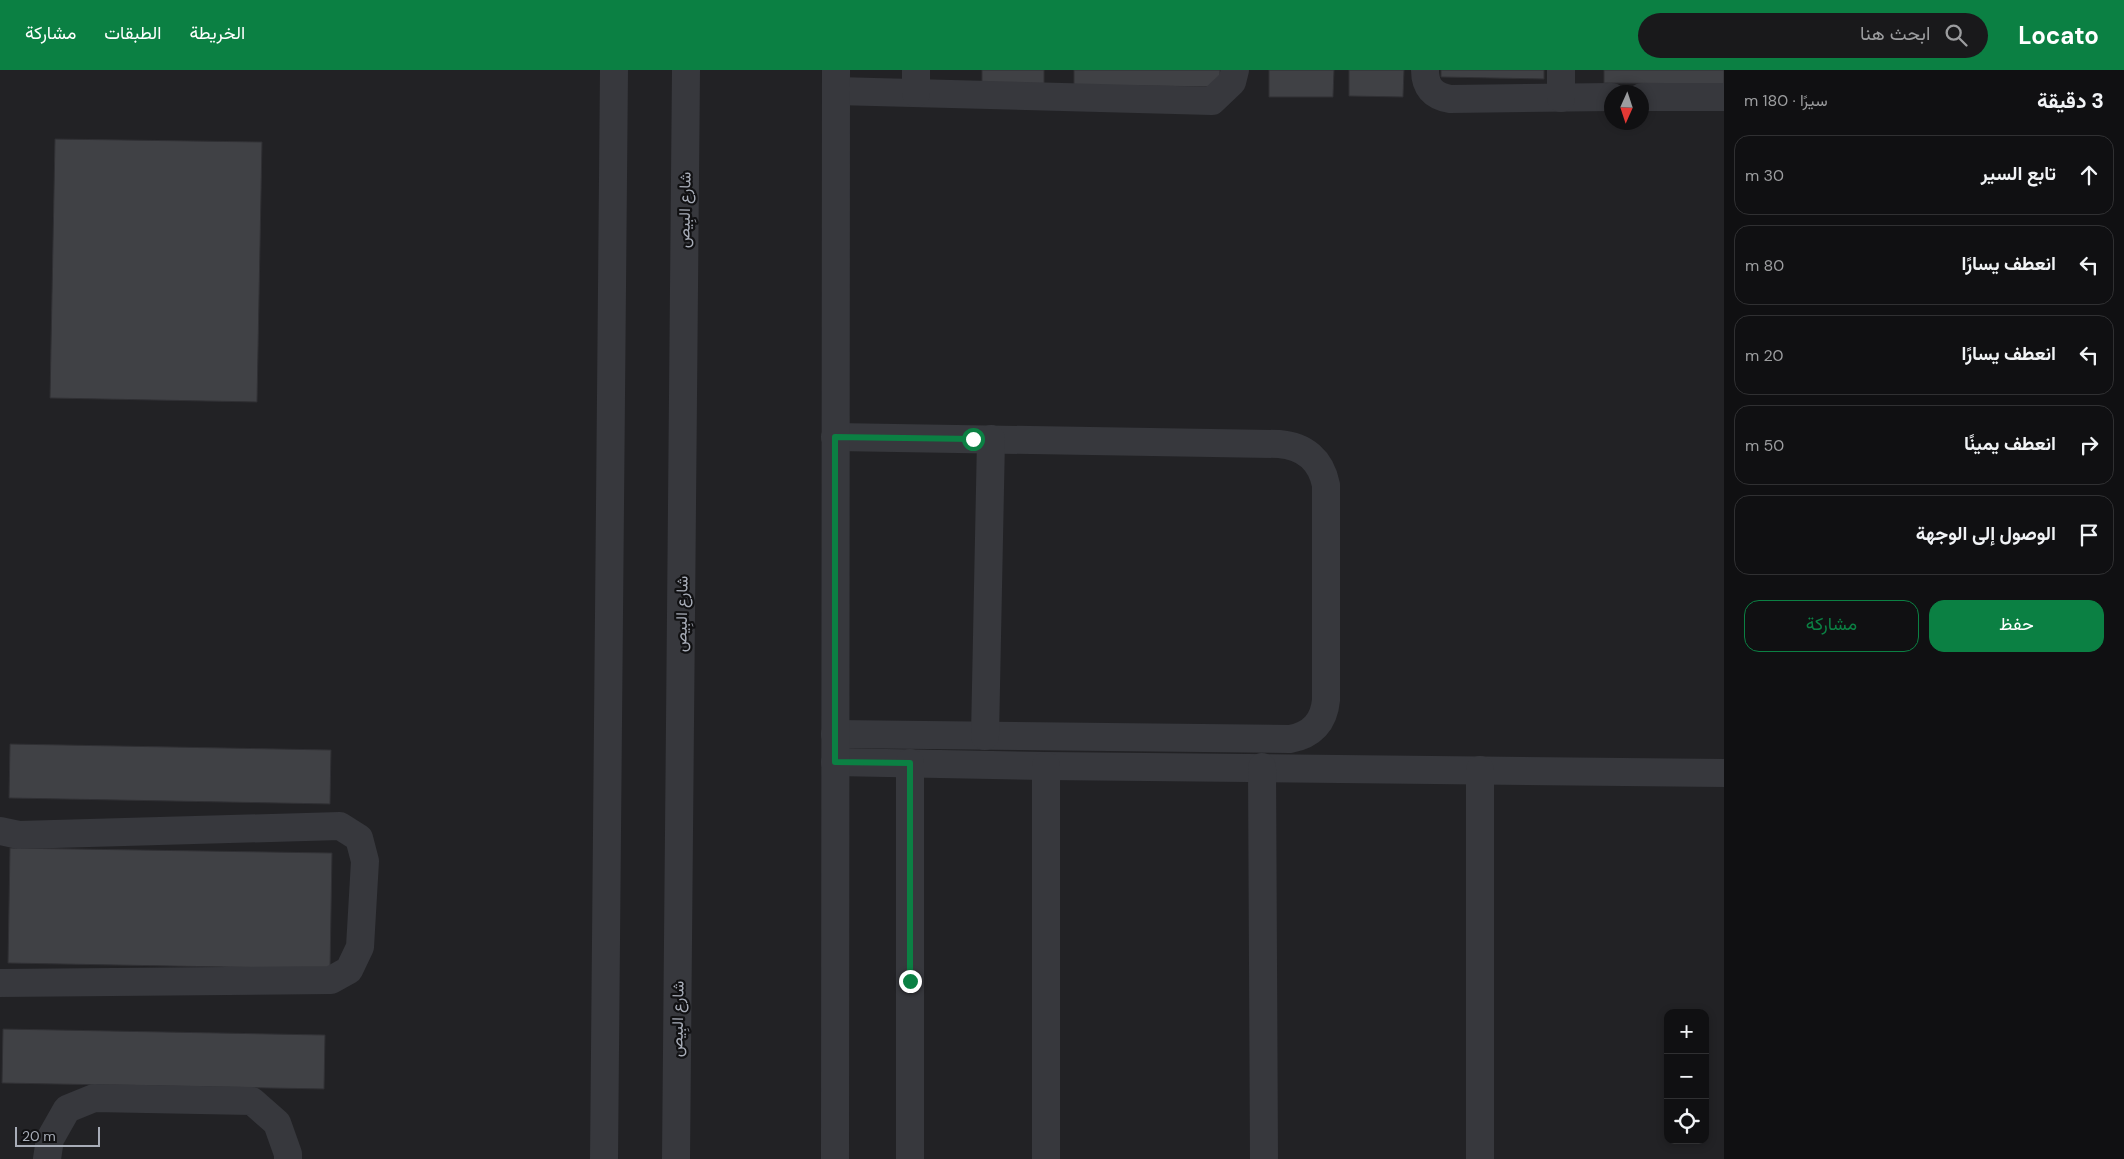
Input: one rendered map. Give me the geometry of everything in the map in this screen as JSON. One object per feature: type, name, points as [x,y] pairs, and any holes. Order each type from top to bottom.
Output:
[{"type":"street","points":[[604,1159],[614,70]]},
{"type":"street","name":"شارع البِيص","points":[[676,1159],[686,70]]},
{"type":"street","points":[[835,1159],[836,81],[916,82],[1212,101],[1232,82],[1235,70]]},
{"type":"street","points":[[1425,70],[1428,87],[1441,97],[1604,98]]},
{"type":"street","points":[[1561,98],[1562,70]]},
{"type":"street","points":[[1649,97],[1724,97]]},
{"type":"street","points":[[835,437],[1279,444],[1302,448],[1311,455],[1324,474],[1326,485],[1326,700],[1325,710],[1316,727],[1308,734],[1290,739],[835,734]]},
{"type":"street","points":[[985,736],[992,439]]},
{"type":"street","points":[[835,762],[1724,773]]},
{"type":"street","points":[[910,763],[910,1159]]},
{"type":"street","points":[[1046,766],[1046,1159]]},
{"type":"street","points":[[1262,767],[1264,1159]]},
{"type":"street","points":[[1480,770],[1480,1159]]},
{"type":"street","points":[[0,832],[19,835],[340,826],[359,838],[365,861],[360,947],[348,970],[331,980],[0,983]]},
{"type":"street","points":[[47,1159],[50,1139],[67,1109],[94,1098],[252,1101],[277,1123],[288,1159]]},
{"type":"shaded area","points":[[0,70],[1724,70],[1724,1159],[0,1159]]},
{"type":"building","points":[[982,70],[1044,70],[1044,86],[982,85]]},
{"type":"building","points":[[1074,70],[1220,70],[1220,87],[1074,85]]},
{"type":"building","points":[[1269,70],[1334,70],[1333,97],[1269,97]]},
{"type":"building","points":[[1349,70],[1404,70],[1403,97],[1349,96]]},
{"type":"building","points":[[1441,70],[1544,70],[1544,79],[1441,77]]},
{"type":"building","points":[[1604,70],[1724,70],[1724,84],[1604,83]]},
{"type":"building","points":[[55,139],[262,142],[257,402],[50,398]]},
{"type":"building","points":[[10,744],[331,750],[330,804],[9,798]]},
{"type":"building","points":[[10,848],[332,853],[330,969],[8,963]]},
{"type":"building","points":[[3,1029],[325,1035],[324,1089],[2,1083]]},
{"type":"route","points":[[910,981],[910,763],[835,762],[835,437],[973,439]]}]
